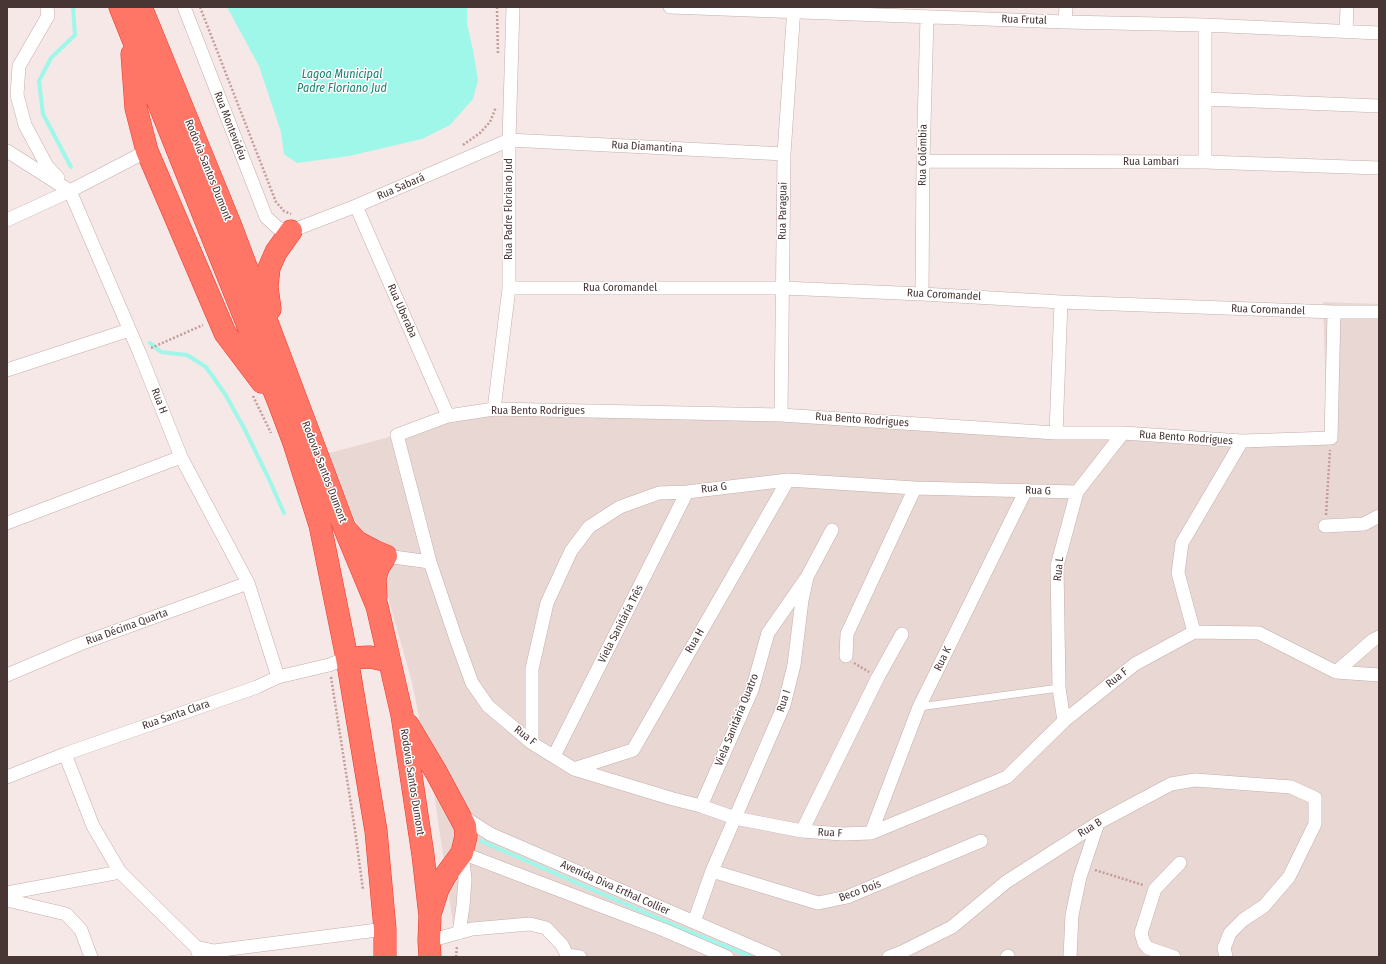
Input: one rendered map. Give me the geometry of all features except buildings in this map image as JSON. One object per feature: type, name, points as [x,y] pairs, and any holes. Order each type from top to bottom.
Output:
[{"type":"highway","name":"Rodovia Santos Dumont","points":[[120,7],[279,403],[294,443],[320,525],[338,661],[376,831],[385,929],[385,957]]},
{"type":"highway","name":"Rodovia Santos Dumont","points":[[141,7],[227,217],[345,529],[376,606],[402,715],[423,855],[430,916],[430,949]]},
{"type":"highway","points":[[129,30],[136,108],[147,151],[225,334],[279,403]]},
{"type":"highway","points":[[274,340],[267,287],[269,268],[276,252],[293,223]]},
{"type":"highway","points":[[345,529],[357,542],[386,556],[379,566],[375,579],[376,606]]},
{"type":"highway","points":[[338,661],[370,657],[389,661]]},
{"type":"highway","points":[[402,715],[436,772],[465,826],[466,836],[462,853],[442,883],[430,916]]},
{"type":"street","points":[[47,7],[48,16],[19,66],[17,95],[25,125],[47,166],[70,191]]},
{"type":"street","name":"Rua Montevidéu","points":[[184,7],[266,217],[278,228],[293,223]]},
{"type":"street","name":"Rua Padre Floriano Jud","points":[[494,409],[509,288],[509,140],[513,7]]},
{"type":"street","name":"Rua Frutal","points":[[670,7],[794,9],[927,17],[1205,25],[1379,33]]},
{"type":"street","points":[[1065,22],[1066,7]]},
{"type":"street","points":[[1346,32],[1348,7]]},
{"type":"street","name":"Rua Paraguai","points":[[781,415],[784,154],[794,9]]},
{"type":"street","name":"Rua Colômbia","points":[[922,294],[923,161],[927,17]]},
{"type":"street","points":[[1205,25],[1205,162]]},
{"type":"street","points":[[1205,99],[1379,106]]},
{"type":"street","name":"Rua Sabará","points":[[293,223],[356,206],[509,140]]},
{"type":"street","name":"Rua Diamantina","points":[[509,140],[784,154]]},
{"type":"street","points":[[7,151],[70,191]]},
{"type":"street","points":[[7,220],[70,191],[147,151]]},
{"type":"street","name":"Rua Lambari","points":[[923,161],[1205,162],[1379,168]]},
{"type":"street","name":"Rua H","points":[[70,191],[181,457],[248,583],[278,678]]},
{"type":"street","name":"Rua Uberaba","points":[[356,206],[448,416]]},
{"type":"street","name":"Rua Coromandel","points":[[509,288],[782,288],[1062,302],[1334,312],[1379,312]]},
{"type":"street","points":[[1056,433],[1062,302]]},
{"type":"street","points":[[1331,438],[1334,312]]},
{"type":"street","points":[[7,370],[129,330]]},
{"type":"street","name":"Rua Bento Rodrigues","points":[[397,435],[448,416],[494,409],[781,415],[1056,433],[1123,434],[1242,441],[1331,438]]},
{"type":"street","name":"Rua L","points":[[1064,721],[1059,688],[1057,566],[1077,492],[1123,434]]},
{"type":"street","name":"Rua F","points":[[397,435],[430,562],[472,683],[488,706],[532,743],[574,769],[701,806],[735,818],[802,831],[842,834],[871,833],[1007,777],[1064,721],[1135,664],[1194,632],[1259,633],[1336,672]]},
{"type":"street","points":[[1194,632],[1178,573],[1182,543],[1242,441]]},
{"type":"street","points":[[7,523],[181,457]]},
{"type":"street","name":"Rua H","points":[[574,769],[633,750],[788,480]]},
{"type":"street","name":"Rua G","points":[[532,743],[532,669],[547,603],[571,551],[589,527],[620,507],[659,493],[687,492],[788,480],[915,488],[1077,492]]},
{"type":"street","points":[[846,656],[847,634],[915,488]]},
{"type":"street","name":"Rua K","points":[[871,833],[919,707],[1026,490]]},
{"type":"street","name":"Viela Sanitária Três","points":[[554,756],[687,492]]},
{"type":"street","points":[[1325,526],[1364,524],[1379,516]]},
{"type":"street","name":"Viela Sanitária Quatro","points":[[701,806],[752,690],[768,633],[807,577],[832,530]]},
{"type":"street","points":[[386,556],[430,562]]},
{"type":"street","name":"Rua I","points":[[694,922],[712,870],[784,705],[794,665],[802,600],[807,577]]},
{"type":"street","name":"Rua Décima Quarta","points":[[7,675],[80,644],[248,583]]},
{"type":"street","points":[[802,831],[878,677],[902,634]]},
{"type":"street","points":[[1336,672],[1373,640],[1379,637]]},
{"type":"street","name":"Rua Santa Clara","points":[[7,777],[65,754],[257,687],[278,678],[338,661]]},
{"type":"street","points":[[1336,672],[1379,676]]},
{"type":"street","points":[[65,754],[93,826],[120,872],[198,952],[385,929]]},
{"type":"street","name":"Rua B","points":[[889,957],[952,927],[1006,882],[1098,823],[1171,784],[1195,780],[1291,787],[1316,798],[1315,824],[1289,878],[1264,906],[1243,920],[1230,933],[1224,948],[1226,957]]},
{"type":"street","name":"Avenida Diva Erthal Collier","points":[[458,813],[490,834],[775,957]]},
{"type":"street","points":[[1070,957],[1072,915],[1083,866],[1098,823]]},
{"type":"street","name":"Beco Dois","points":[[712,870],[818,903],[847,897],[981,841]]},
{"type":"street","points":[[459,933],[464,886],[462,853]]},
{"type":"street","name":"Avenida Diva Erthal Collier","points":[[462,853],[664,930],[727,957]]},
{"type":"street","points":[[1174,957],[1148,948],[1141,933],[1155,888],[1180,863]]},
{"type":"street","points":[[7,893],[120,872]]},
{"type":"street","points":[[7,900],[66,914],[82,930],[91,957]]},
{"type":"street","points":[[430,949],[459,933],[472,929],[530,924],[546,928],[570,956]]},
{"type":"lane","points":[[919,707],[1059,688]]},
{"type":"path","points":[[200,7],[276,202],[293,223]]},
{"type":"path","points":[[497,7],[498,55]]},
{"type":"path","points":[[458,147],[480,133],[490,122],[496,108],[497,101]]},
{"type":"path","points":[[150,349],[218,318]]},
{"type":"path","points":[[250,390],[272,435]]},
{"type":"path","points":[[1325,526],[1331,438]]},
{"type":"path","points":[[846,656],[878,677]]},
{"type":"path","points":[[338,661],[338,727],[364,896]]},
{"type":"path","points":[[1083,866],[1155,888]]},
{"type":"shaded area","points":[[1323,302],[1379,304],[1379,957],[565,957],[555,931],[454,930],[433,786],[412,682],[386,590],[326,454],[419,429],[458,410],[1247,435],[1327,435]]},
{"type":"water","name":"Lagoa Municipal Padre Floriano Jud","points":[[227,7],[467,7],[467,24],[478,80],[473,99],[450,125],[422,139],[349,156],[297,163],[284,154],[281,132],[259,66]]},
{"type":"waterway","points":[[71,167],[43,114],[39,81],[51,58],[75,35],[73,7]]},
{"type":"waterway","points":[[150,343],[161,352],[187,355],[206,367],[225,394],[244,428],[284,513]]},
{"type":"waterway","points":[[481,841],[685,930],[752,957]]}]
